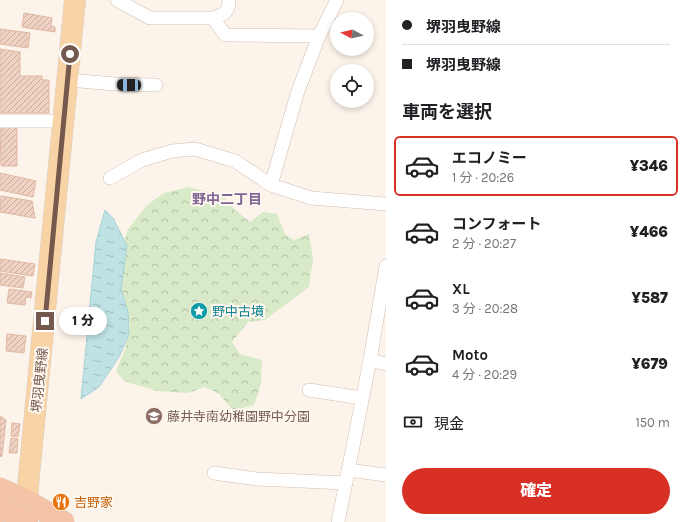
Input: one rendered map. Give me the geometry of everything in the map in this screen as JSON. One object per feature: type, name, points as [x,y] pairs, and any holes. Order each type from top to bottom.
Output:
[{"type":"highway","points":[[0,489],[26,515]]},
{"type":"highway","points":[[0,506],[26,515],[63,522]]},
{"type":"main road","name":"堺羽曳野線","points":[[26,515],[75,0]]},
{"type":"street","points":[[117,0],[150,18],[213,18],[225,13],[229,7],[229,0]]},
{"type":"street","points":[[271,185],[297,94],[319,36],[337,0]]},
{"type":"street","points":[[213,18],[225,35],[319,36]]},
{"type":"street","points":[[68,80],[115,84],[156,85]]},
{"type":"street","points":[[0,121],[64,121]]},
{"type":"street","points":[[110,178],[142,160],[172,151],[195,149],[235,161],[271,185],[311,198],[386,204]]},
{"type":"street","points":[[338,522],[370,360],[386,266]]},
{"type":"street","points":[[370,360],[386,364]]},
{"type":"street","points":[[309,390],[362,398]]},
{"type":"street","points":[[214,473],[257,479],[386,475]]},
{"type":"green space","points":[[188,187],[222,195],[235,210],[250,222],[263,212],[277,214],[285,234],[294,240],[309,234],[313,258],[309,287],[265,320],[248,322],[232,342],[240,354],[262,360],[261,384],[254,405],[233,410],[218,393],[205,387],[188,393],[157,391],[124,381],[116,371],[125,349],[130,325],[118,288],[119,255],[128,229],[147,205],[164,193]]},
{"type":"water","points":[[105,210],[113,218],[127,246],[121,289],[128,312],[129,334],[119,357],[99,387],[81,399],[96,242]]},
{"type":"building","points":[[24,13],[52,18],[51,26],[55,27],[55,32],[22,27]]},
{"type":"building","points":[[0,29],[30,33],[28,48],[0,44]]},
{"type":"building","points":[[0,49],[20,52],[20,76],[42,76],[42,80],[49,80],[49,113],[0,113]]},
{"type":"building","points":[[0,126],[17,126],[17,166],[1,166]]},
{"type":"building","points":[[0,173],[36,181],[33,197],[0,190]]},
{"type":"building","points":[[1,196],[32,201],[35,218],[0,212]]},
{"type":"building","points":[[0,259],[35,264],[33,276],[0,271]]},
{"type":"building","points":[[0,273],[25,277],[23,288],[0,285]]},
{"type":"building","points":[[9,289],[32,292],[31,298],[26,297],[25,305],[7,303]]},
{"type":"building","points":[[7,334],[26,336],[24,353],[6,351]]},
{"type":"building","points":[[0,416],[6,420],[2,456],[0,457]]},
{"type":"building","points":[[12,423],[20,424],[18,437],[11,436]]},
{"type":"building","points":[[11,438],[18,439],[17,453],[9,453]]},
{"type":"place","name":"野中古墳","points":[[199,311]]},
{"type":"place","name":"藤井寺南幼稚園野中分園","points":[[154,416]]},
{"type":"place","name":"吉野家","points":[[61,502]]},
{"type":"district","name":"野中二丁目","points":[[227,199]]},
{"type":"route","points":[[45,321],[70,54]]}]
